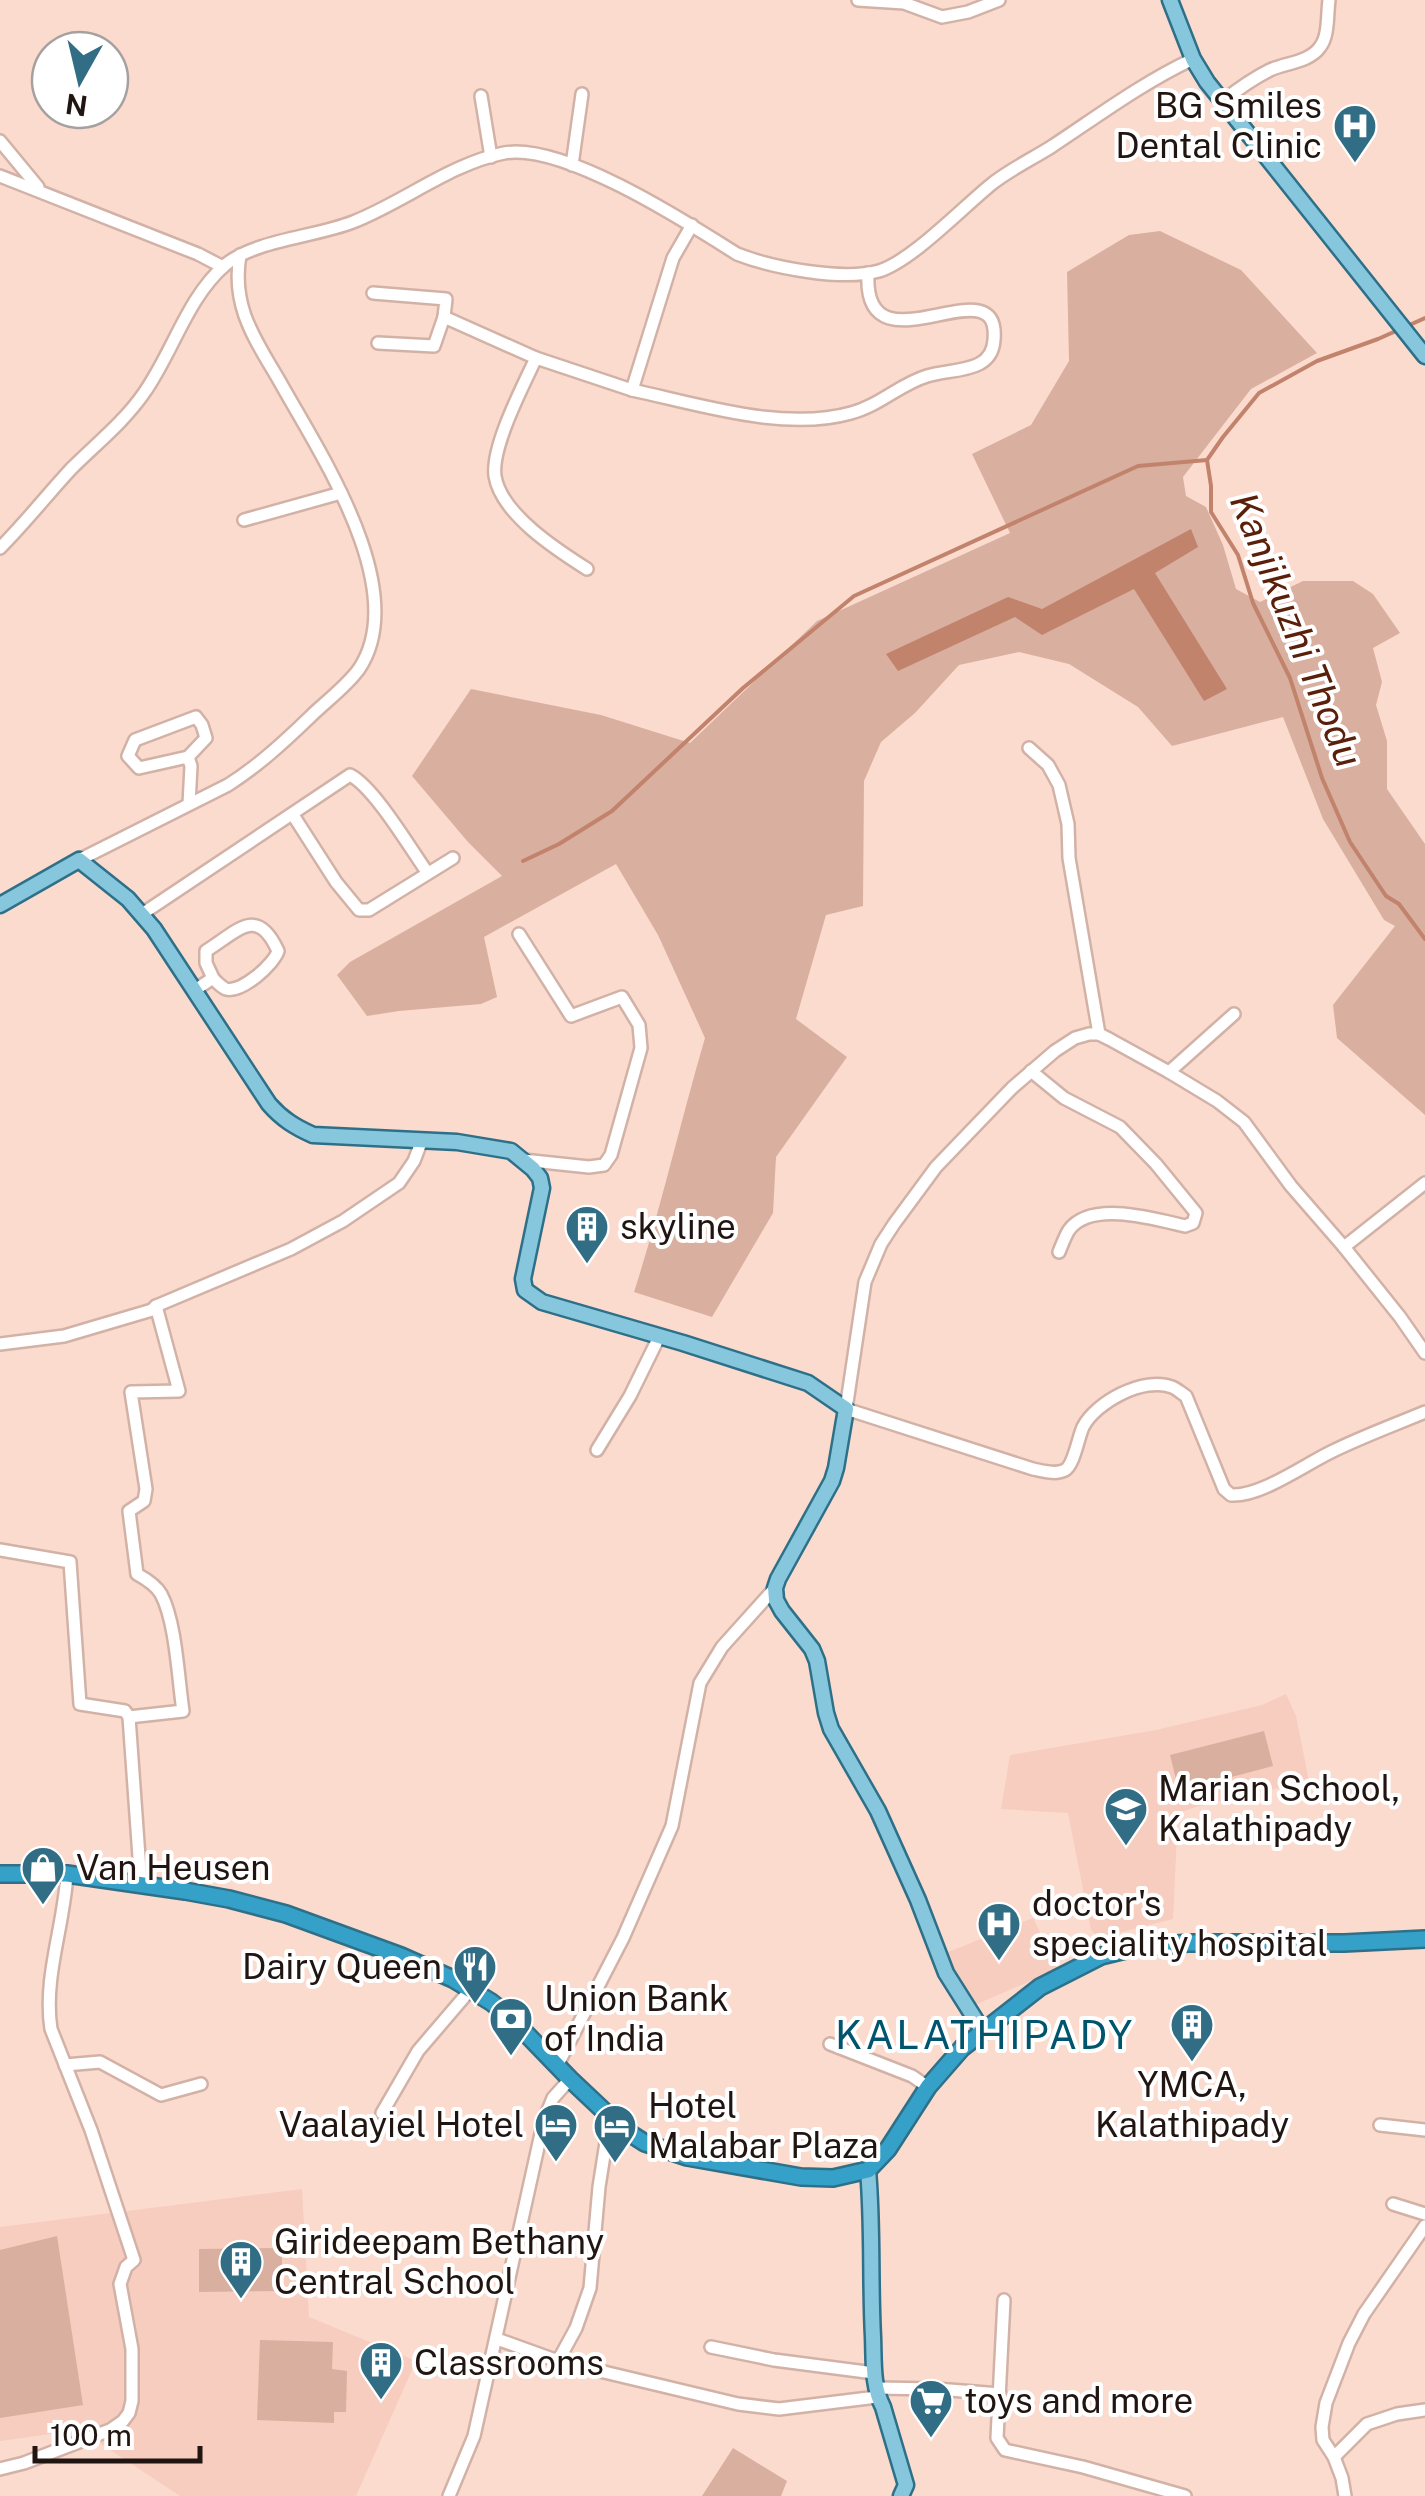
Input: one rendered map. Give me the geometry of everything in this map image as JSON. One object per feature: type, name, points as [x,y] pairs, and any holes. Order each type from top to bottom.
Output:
[{"type":"highway","points":[[0,1874],[68,1874],[185,1890],[257,1905],[428,1967],[471,1989],[510,2017],[610,2117],[645,2142],[688,2157],[801,2178],[834,2178],[868,2170],[888,2149],[949,2060],[982,2030],[1040,1987],[1119,1950],[1188,1943],[1425,1940]]},
{"type":"main road","points":[[1170,0],[1193,59],[1207,82],[1425,356]]},
{"type":"main road","points":[[0,905],[79,860],[142,914],[280,1117],[312,1135],[458,1142],[511,1150],[540,1178],[542,1188],[523,1279],[526,1290],[542,1302],[808,1382],[846,1409],[832,1481],[787,1561],[775,1588],[776,1600],[817,1661],[832,1729],[878,1812],[946,1973],[982,2030]]},
{"type":"main road","points":[[868,2170],[876,2386],[907,2492]]},
{"type":"street","points":[[858,0],[904,3],[942,17],[1000,0]]},
{"type":"street","points":[[1222,101],[1247,82],[1319,50],[1324,42],[1328,0]]},
{"type":"street","points":[[0,548],[133,407],[196,302],[223,267],[240,255],[346,225],[444,176],[491,157],[517,152],[572,165],[652,202],[752,260],[825,273],[868,273],[901,260],[996,181],[1140,87],[1193,59]]},
{"type":"street","points":[[572,165],[582,94]]},
{"type":"street","points":[[482,96],[491,157]]},
{"type":"street","points":[[0,141],[40,191]]},
{"type":"street","points":[[0,176],[223,267]]},
{"type":"street","points":[[632,390],[673,258],[692,226]]},
{"type":"street","points":[[79,860],[249,771],[357,672],[372,635],[375,599],[368,564],[341,493],[248,324],[238,287],[240,255]]},
{"type":"street","points":[[444,317],[536,358],[632,390],[750,416],[818,418],[853,413],[927,376],[978,366],[989,358],[994,324],[988,315],[976,309],[900,319],[880,314],[871,306],[866,290],[868,273]]},
{"type":"street","points":[[373,293],[446,299],[434,346],[378,344]]},
{"type":"street","points":[[536,358],[496,452],[494,474],[500,491],[520,519],[554,549],[588,569]]},
{"type":"street","points":[[244,520],[341,493]]},
{"type":"street","points":[[196,718],[206,738],[188,757],[139,768],[128,756],[135,740],[196,718]]},
{"type":"street","points":[[1029,748],[1048,765],[1059,785],[1099,1034]]},
{"type":"street","points":[[188,757],[190,804]]},
{"type":"street","points":[[142,914],[350,775],[376,801],[428,872]]},
{"type":"street","points":[[293,815],[359,910],[369,910],[453,858]]},
{"type":"street","points":[[248,924],[260,925],[270,932],[278,951],[267,969],[236,989],[225,988],[213,978],[206,963],[206,951],[248,924]]},
{"type":"street","points":[[519,934],[572,1016],[622,997],[639,1025],[641,1048],[611,1155],[604,1165],[523,1160]]},
{"type":"street","points":[[195,990],[213,978]]},
{"type":"street","points":[[1168,1072],[1234,1014]]},
{"type":"street","points":[[1425,1353],[1244,1122],[1168,1072],[1099,1034],[1089,1034],[1075,1038],[1031,1071],[936,1167],[881,1244],[865,1282],[846,1409],[1034,1469],[1059,1472],[1072,1464],[1074,1450],[1094,1411],[1111,1398],[1147,1386],[1172,1387],[1186,1396],[1224,1489],[1239,1496],[1425,1412]]},
{"type":"street","points":[[1031,1071],[1064,1098],[1120,1127],[1196,1213],[1194,1223],[1185,1226],[1113,1213],[1086,1217],[1070,1228],[1059,1252]]},
{"type":"street","points":[[0,1344],[64,1336],[152,1310],[291,1249],[343,1221],[399,1183],[422,1140]]},
{"type":"street","points":[[1344,1247],[1425,1183]]},
{"type":"street","points":[[129,1716],[182,1711],[168,1612],[160,1592],[137,1574],[129,1511],[144,1501],[146,1488],[131,1392],[180,1391],[156,1306]]},
{"type":"street","points":[[596,1450],[630,1396],[659,1337]]},
{"type":"street","points":[[0,1550],[70,1562],[80,1704],[124,1711],[129,1716],[141,1885]]},
{"type":"street","points":[[557,2066],[623,1938],[672,1826],[700,1683],[722,1647],[775,1588]]},
{"type":"street","points":[[0,2469],[110,2430],[123,2422],[132,2401],[132,2348],[120,2284],[126,2267],[134,2260],[104,2166],[51,2029],[48,2005],[68,1874]]},
{"type":"street","points":[[382,2113],[418,2051],[471,1989]]},
{"type":"street","points":[[830,2044],[912,2076],[928,2087]]},
{"type":"street","points":[[66,2065],[100,2062],[161,2095],[201,2084]]},
{"type":"street","points":[[449,2496],[474,2436],[544,2120],[553,2098],[570,2079]]},
{"type":"street","points":[[558,2360],[576,2328],[590,2288],[598,2187],[610,2117]]},
{"type":"street","points":[[1380,2125],[1425,2130]]},
{"type":"street","points":[[1392,2204],[1425,2214]]},
{"type":"street","points":[[1346,2496],[1334,2457],[1323,2440],[1326,2404],[1364,2314],[1425,2226]]},
{"type":"street","points":[[1004,2300],[997,2438],[1005,2450],[1186,2496]]},
{"type":"street","points":[[497,2339],[558,2360],[746,2406],[779,2409],[876,2386]]},
{"type":"street","points":[[711,2347],[876,2386],[1000,2394]]},
{"type":"street","points":[[422,2361],[489,2372]]},
{"type":"street","points":[[1334,2457],[1367,2424],[1425,2410]]},
{"type":"shaded area","points":[[1160,231],[1241,270],[1317,353],[1251,389],[1183,477],[1186,496],[1206,507],[1236,589],[1260,602],[1303,581],[1353,581],[1373,594],[1400,633],[1373,648],[1382,682],[1376,705],[1387,741],[1387,789],[1425,844],[1425,1115],[1337,1038],[1333,1005],[1395,926],[1384,920],[1323,819],[1283,717],[1172,746],[1138,707],[1069,664],[1019,652],[959,665],[915,713],[881,742],[864,781],[863,906],[826,915],[796,1019],[847,1057],[776,1157],[773,1213],[712,1317],[634,1292],[705,1038],[658,935],[616,864],[484,937],[497,997],[481,1004],[367,1016],[337,975],[350,962],[502,876],[412,776],[471,689],[601,715],[690,743],[817,621],[1010,533],[972,454],[1031,425],[1069,361],[1067,272],[1129,235]]},
{"type":"shaded area","points":[[1191,529],[1198,547],[1155,573],[1227,689],[1204,701],[1134,589],[1042,635],[1015,617],[898,671],[886,654],[1008,597],[1042,609]]},
{"type":"shaded area","name":"Marian School, Kalathipady","points":[[1286,1694],[1296,1716],[1309,1781],[1178,1813],[1173,1919],[1098,1938],[1091,1930],[1068,1813],[1001,1809],[1010,1755],[1156,1730],[1262,1705]]},
{"type":"shaded area","points":[[1264,1731],[1273,1766],[1179,1791],[1170,1755]]},
{"type":"shaded area","name":"doctor's speciality hospital","points":[[1033,1918],[1058,1969],[963,2010],[941,1955]]},
{"type":"shaded area","points":[[302,2189],[309,2317],[416,2361],[356,2496],[180,2496],[80,2430],[0,2441],[0,2227]]},
{"type":"shaded area","points":[[57,2236],[83,2405],[0,2418],[0,2250]]},
{"type":"shaded area","points":[[282,2248],[282,2291],[199,2292],[199,2249]]},
{"type":"shaded area","points":[[260,2340],[333,2342],[332,2369],[347,2371],[346,2412],[334,2412],[334,2423],[257,2420]]},
{"type":"shaded area","points":[[733,2448],[787,2481],[781,2496],[702,2496]]},
{"type":"waterway","name":"Kanjikuzhi Thodu","points":[[1425,318],[1317,361],[1259,393],[1207,460],[1211,512],[1238,555],[1253,603],[1290,678],[1322,778],[1350,842],[1386,896],[1399,904],[1425,939]]},
{"type":"waterway","points":[[523,861],[612,811],[743,688],[854,596],[1138,466],[1207,460]]},
{"type":"place","name":"BG Smiles Dental Clinic","points":[[1355,164]]},
{"type":"place","name":"skyline","points":[[587,1265]]},
{"type":"place","name":"Marian School, Kalathipady","points":[[1126,1847]]},
{"type":"place","name":"Van Heusen","points":[[43,1906]]},
{"type":"place","name":"doctor's speciality hospital","points":[[999,1962]]},
{"type":"place","name":"Dairy Queen","points":[[475,2005]]},
{"type":"place","name":"Union Bank of India","points":[[511,2057]]},
{"type":"place","name":"YMCA, Kalathipady","points":[[1192,2063]]},
{"type":"place","name":"Vaalayiel Hotel","points":[[556,2163]]},
{"type":"place","name":"Hotel Malabar Plaza","points":[[615,2164]]},
{"type":"place","name":"Girideepam Bethany Central School","points":[[241,2300]]},
{"type":"place","name":"Classrooms","points":[[381,2401]]},
{"type":"place","name":"toys and more","points":[[931,2439]]},
{"type":"district","name":"KALATHIPADY","points":[[985,2035]]}]
